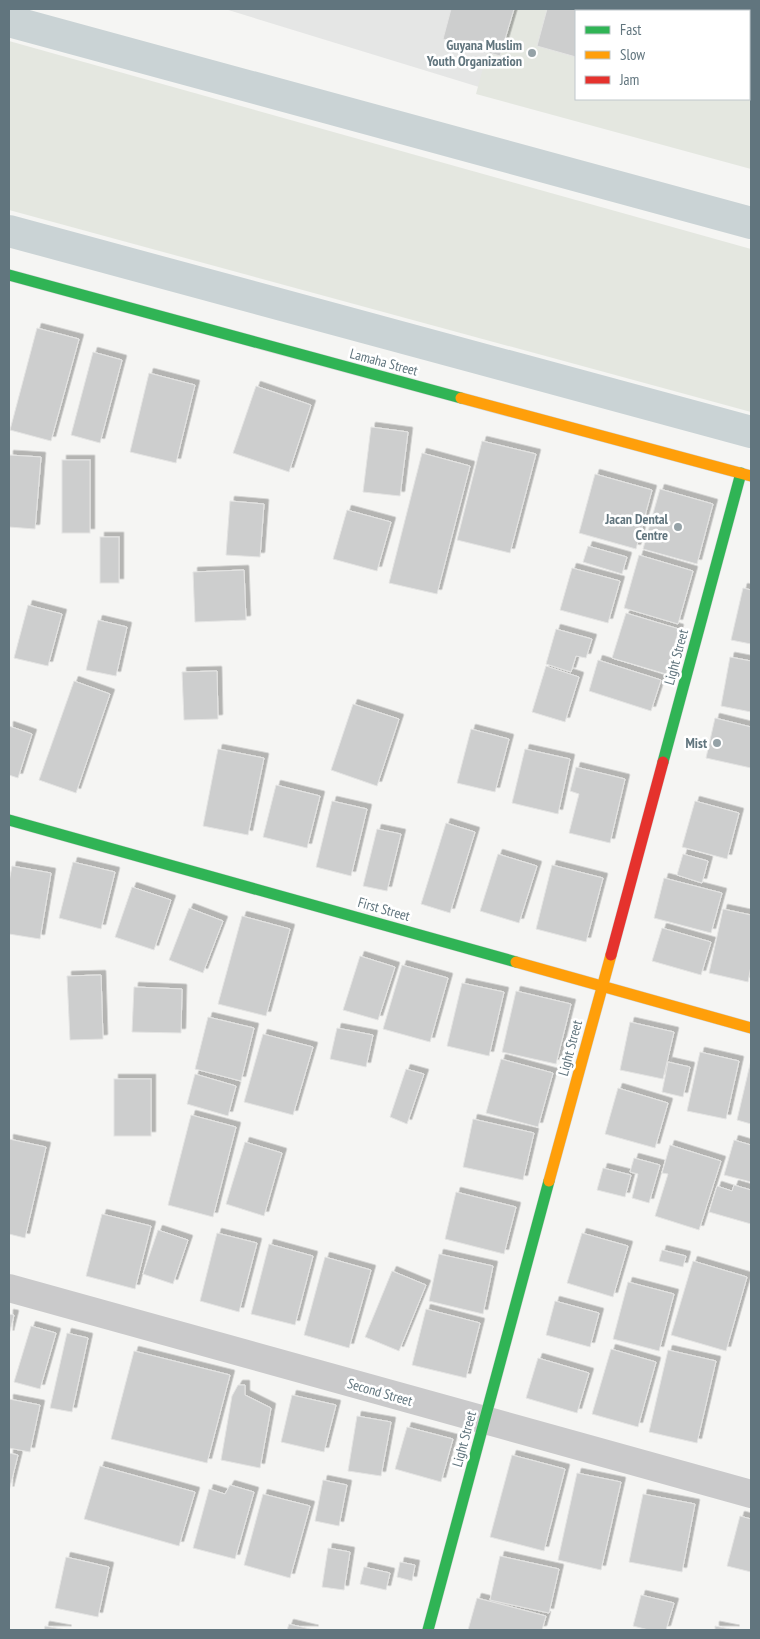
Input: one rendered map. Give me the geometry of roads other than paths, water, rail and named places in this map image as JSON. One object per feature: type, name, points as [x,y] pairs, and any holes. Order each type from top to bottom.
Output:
[{"type":"street","name":"Lamaha Street","points":[[9,275],[706,465],[746,474]]},
{"type":"street","name":"Light Street","points":[[428,1630],[602,986],[746,474]]},
{"type":"street","name":"First Street","points":[[9,820],[751,1028]]},
{"type":"street","name":"Second Street","points":[[9,1288],[751,1494]]},
{"type":"waterway","points":[[9,21],[751,223]]},
{"type":"waterway","points":[[9,231],[751,432]]},
{"type":"place","name":"Guyana Muslim Youth Organization","points":[[532,53]]},
{"type":"place","name":"Jacan Dental Centre","points":[[678,527]]},
{"type":"place","name":"Mist","points":[[717,743]]}]
